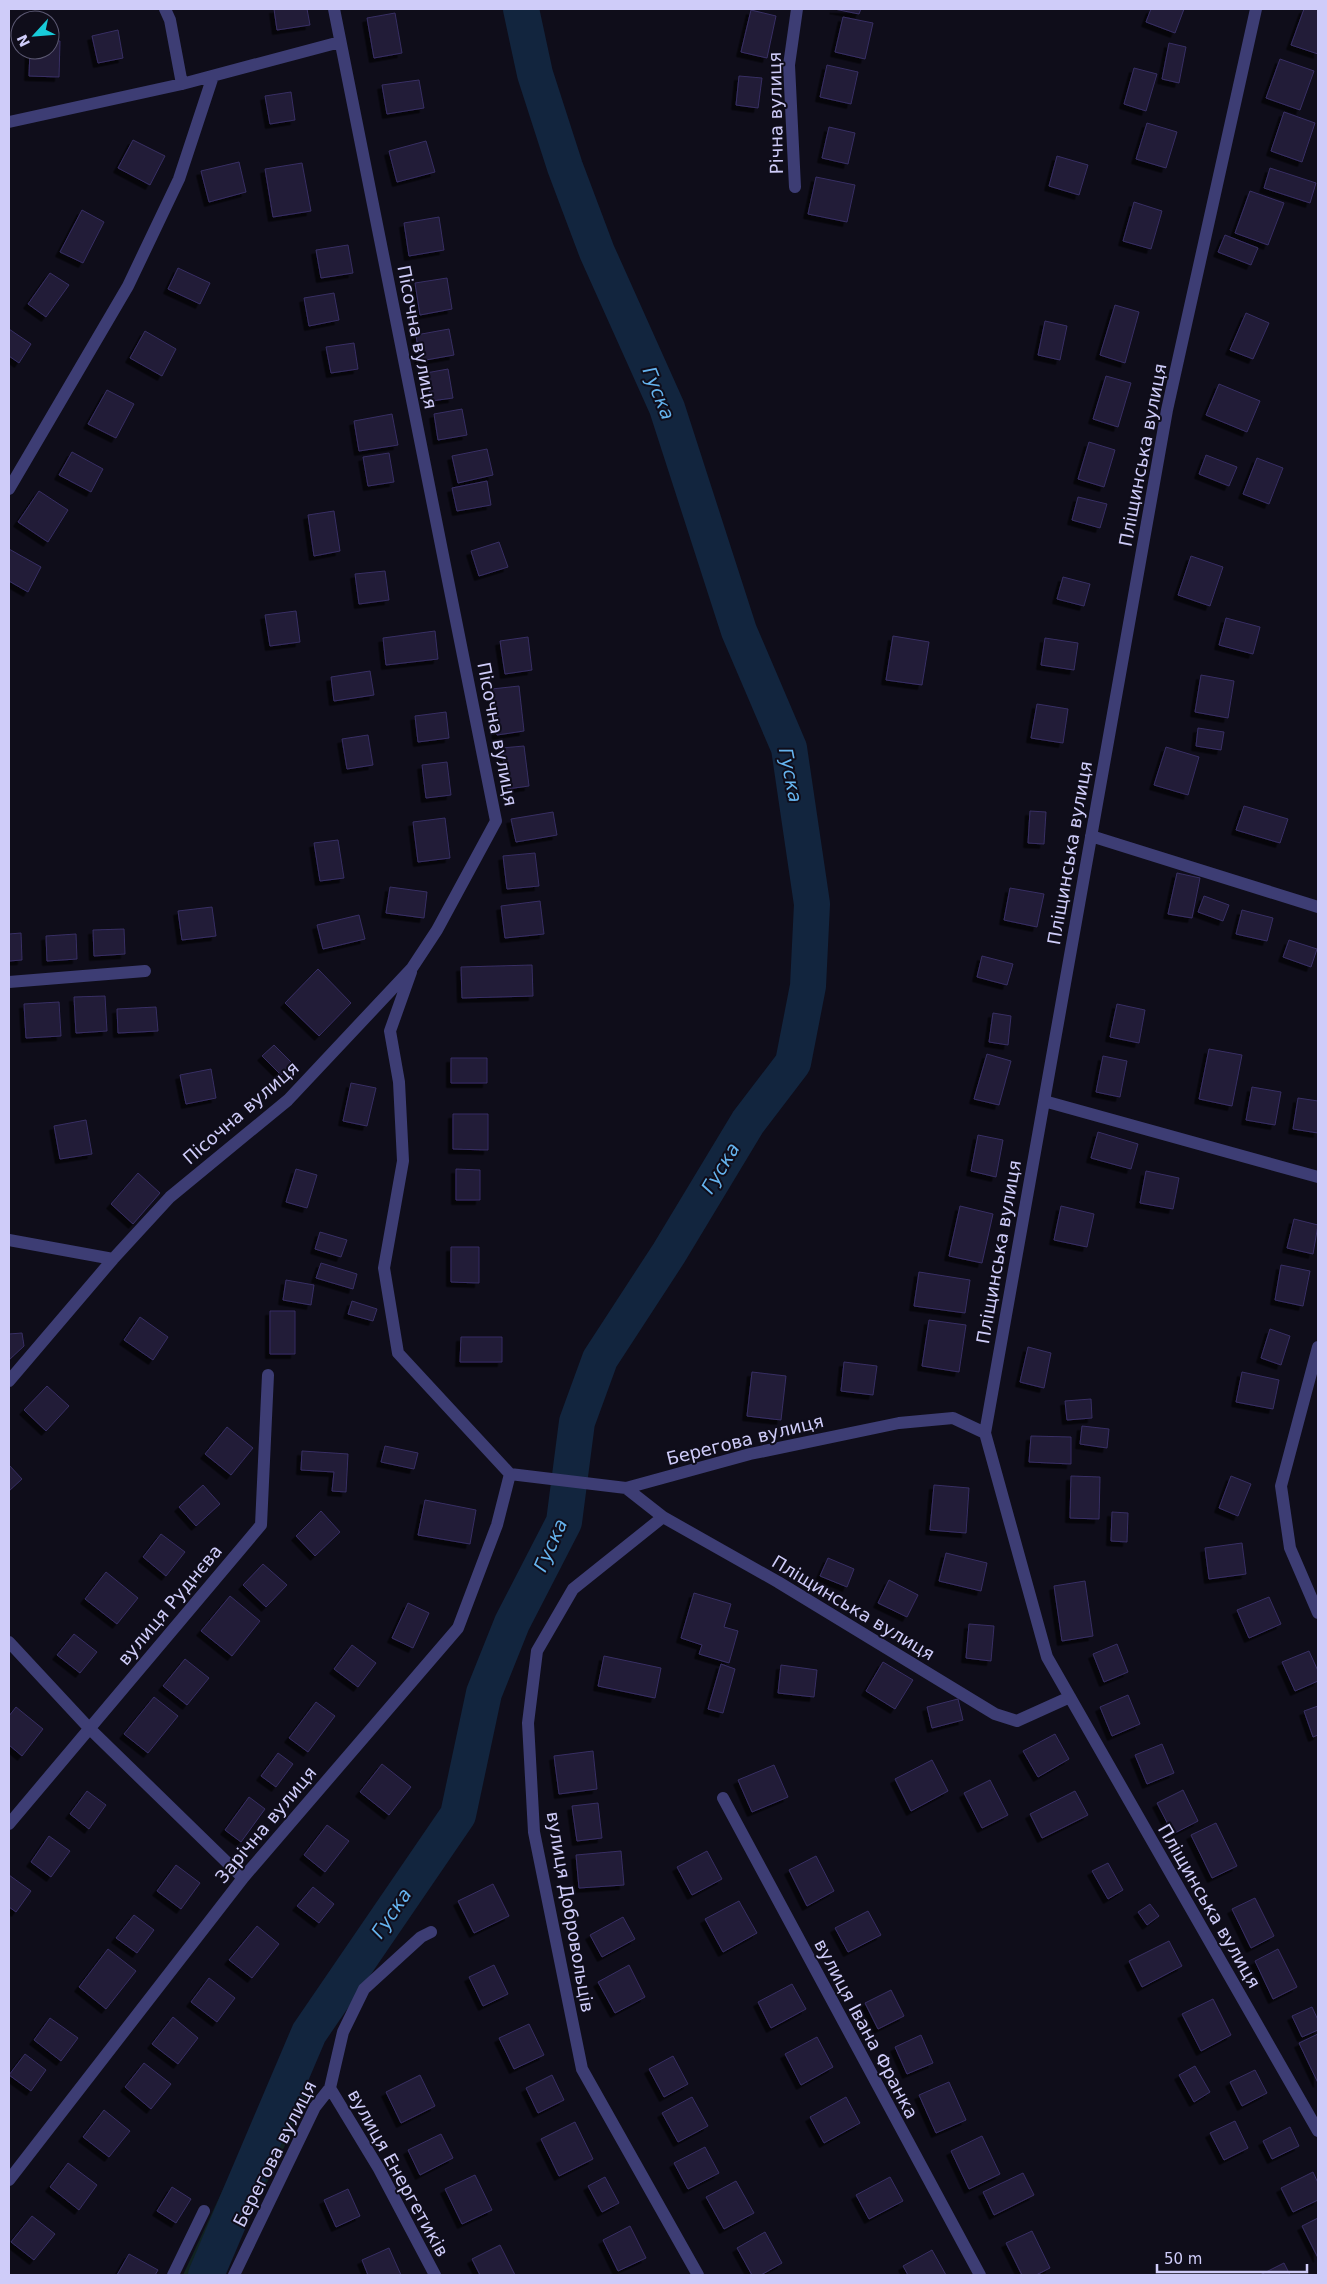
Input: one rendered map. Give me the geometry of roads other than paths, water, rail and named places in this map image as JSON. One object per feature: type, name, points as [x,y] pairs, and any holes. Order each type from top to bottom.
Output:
[{"type":"street","points":[[165,9],[170,20],[182,84]]},
{"type":"street","name":"Пісочна вулиця","points":[[9,1381],[113,1259],[170,1197],[288,1100],[412,968],[438,930],[496,821],[334,9]]},
{"type":"street","name":"Річна вулиця","points":[[795,187],[789,65],[797,9]]},
{"type":"street","name":"Пліщинська вулиця","points":[[1256,9],[1167,410],[985,1433],[1047,1657],[1318,2131]]},
{"type":"street","points":[[9,122],[182,84],[340,42]]},
{"type":"street","points":[[9,489],[128,286],[179,179],[213,76]]},
{"type":"street","points":[[1091,836],[1318,907]]},
{"type":"street","points":[[412,968],[390,1031],[399,1082],[403,1161],[384,1268],[398,1353],[510,1474]]},
{"type":"street","points":[[9,982],[145,971]]},
{"type":"street","points":[[1044,1101],[1318,1177]]},
{"type":"street","points":[[9,1240],[113,1259]]},
{"type":"street","points":[[1318,1347],[1281,1486],[1290,1548],[1318,1613]]},
{"type":"street","name":"вулиця Руднєва","points":[[9,1824],[261,1525],[268,1375]]},
{"type":"street","name":"Берегова вулиця","points":[[510,1474],[595,1486],[626,1488],[750,1454],[899,1423],[953,1418],[985,1433]]},
{"type":"street","name":"Зарічна вулиця","points":[[9,2180],[243,1878],[458,1628],[498,1524],[510,1474]]},
{"type":"street","name":"Пліщинська вулиця","points":[[626,1488],[663,1517],[778,1582],[995,1714],[1017,1722],[1070,1697]]},
{"type":"street","name":"вулиця Добровольців","points":[[663,1517],[573,1589],[537,1651],[528,1723],[534,1832],[582,2068],[698,2275]]},
{"type":"street","points":[[9,1642],[89,1728],[243,1878]]},
{"type":"street","name":"вулиця Івана Франка","points":[[723,1798],[980,2275]]},
{"type":"street","name":"Берегова вулиця","points":[[234,2275],[315,2107],[330,2088],[343,2032],[364,1988],[421,1937],[431,1932]]},
{"type":"street","name":"вулиця Енергетиків","points":[[330,2088],[379,2169],[435,2275]]},
{"type":"street","points":[[173,2275],[204,2211]]},
{"type":"waterway","name":"Гуска","points":[[206,2275],[309,2033],[458,1815],[484,1693],[512,1623],[564,1522],[577,1422],[600,1359],[669,1253],[748,1122],[793,1063],[808,986],[812,904],[789,748],[739,631],[667,408],[597,252],[565,167],[535,74],[521,9]]}]
